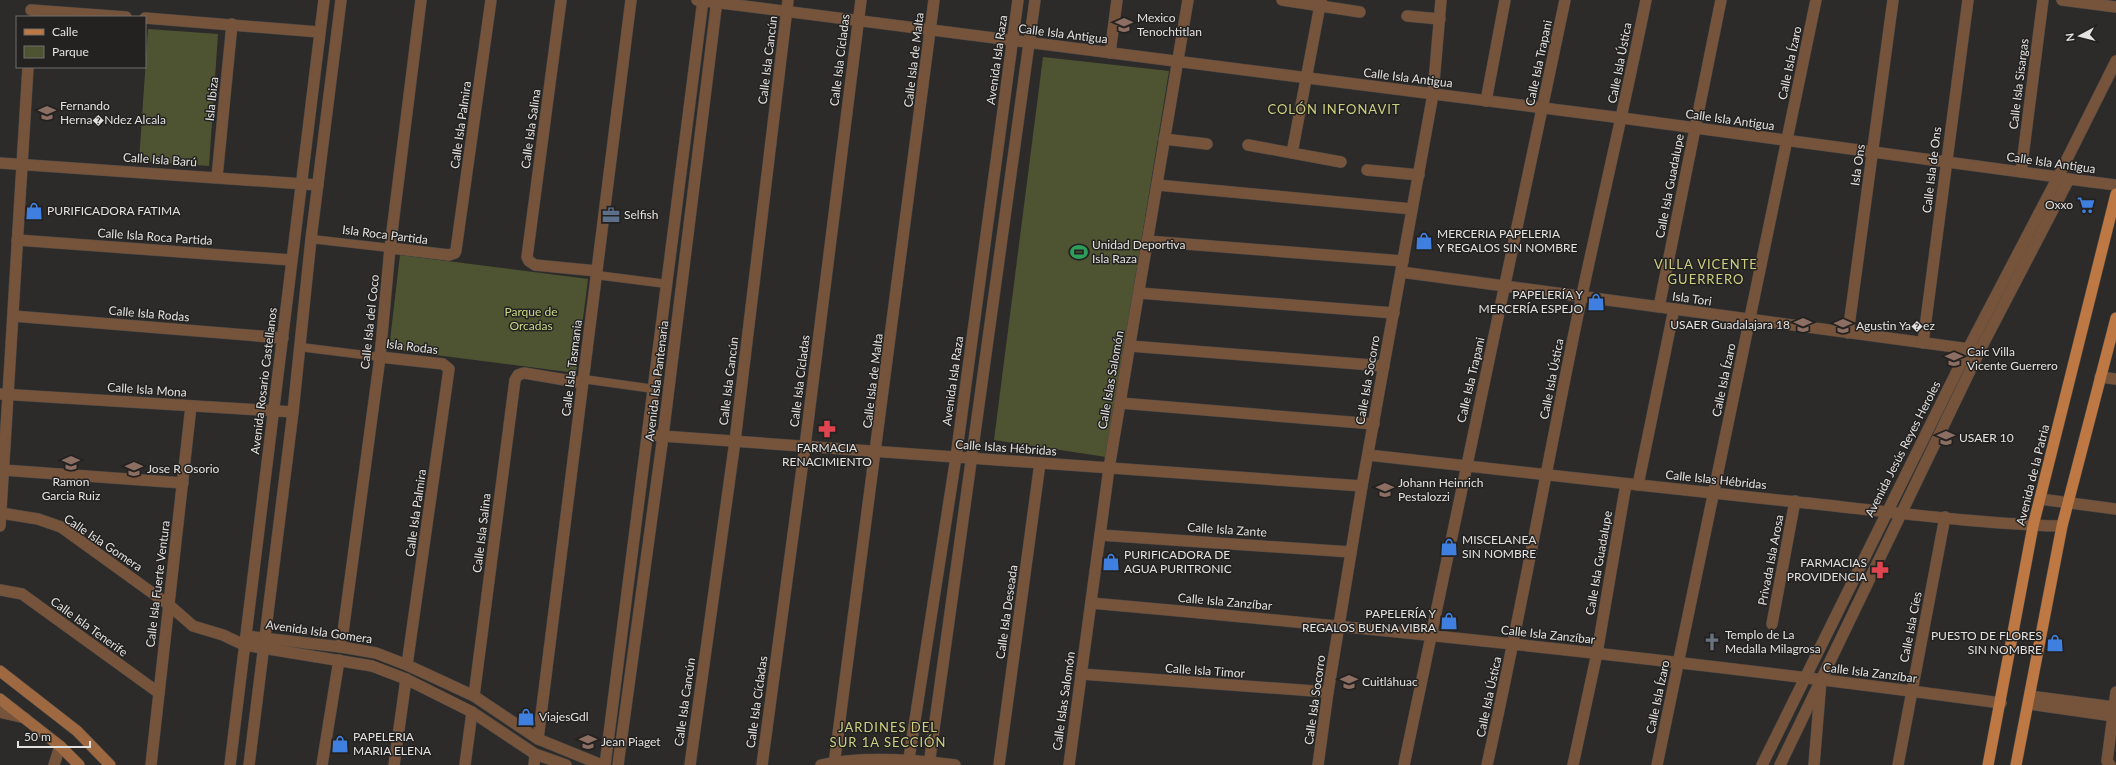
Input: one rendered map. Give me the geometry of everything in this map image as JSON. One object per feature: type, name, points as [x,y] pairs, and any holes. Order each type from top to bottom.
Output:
[{"type":"main road","name":"Avenida de la Patria","points":[[1988,765],[2002,703],[2033,526],[2116,194]]},
{"type":"main road","points":[[2016,765],[2062,526],[2116,318]]},
{"type":"main road","points":[[0,671],[77,731],[110,765]]},
{"type":"main road","points":[[0,700],[60,746],[79,765]]},
{"type":"street","name":"Avenida Rosario Castellanos","points":[[230,765],[283,338],[300,184],[324,0]]},
{"type":"street","points":[[248,765],[293,412],[311,239],[341,0]]},
{"type":"street","name":"Calle Isla del Coco","points":[[341,646],[380,357],[390,248],[421,0]]},
{"type":"street","name":"Calle Isla Palmira","points":[[455,254],[491,0]]},
{"type":"street","name":"Calle Isla Salina","points":[[561,0],[527,253],[528,261],[535,265],[596,273]]},
{"type":"street","name":"Calle Isla Tasmania","points":[[538,739],[631,0]]},
{"type":"street","name":"Calle Isla Antigua","points":[[701,0],[1622,118],[2116,185]]},
{"type":"street","name":"Avenida Isla Pantenaria","points":[[605,765],[654,389],[701,0]]},
{"type":"street","name":"Calle Isla Cancún","points":[[690,765],[735,441],[788,0]]},
{"type":"street","name":"Calle Isla Cícladas","points":[[762,765],[805,446],[861,0]]},
{"type":"street","name":"Calle Isla de Malta","points":[[835,764],[877,452],[934,0]]},
{"type":"street","name":"Avenida Isla Raza","points":[[909,763],[956,457],[1018,0]]},
{"type":"street","points":[[929,763],[1034,0]]},
{"type":"street","points":[[1110,53],[1117,0]]},
{"type":"street","name":"Calle Islas Salomón","points":[[1068,765],[1109,468],[1188,0]]},
{"type":"street","points":[[1282,0],[1321,3],[1360,12]]},
{"type":"street","name":"Calle Isla Socorro","points":[[1318,765],[1328,692],[1362,486],[1433,94],[1441,0]]},
{"type":"street","points":[[1486,101],[1505,0]]},
{"type":"street","name":"Calle Isla Trapani","points":[[1404,765],[1465,466],[1505,286],[1565,0]]},
{"type":"street","name":"Calle Isla Ústica","points":[[1488,765],[1514,645],[1582,296],[1622,118],[1646,0]]},
{"type":"street","name":"Calle Isla Guadalupe","points":[[1659,307],[1721,0]]},
{"type":"street","name":"Calle Isla Ízaro","points":[[1657,765],[1816,0]]},
{"type":"street","name":"Isla Ons","points":[[1848,332],[1893,0]]},
{"type":"street","name":"Calle Isla de Ons","points":[[1923,343],[1968,0]]},
{"type":"street","name":"Calle Isla Sisargas","points":[[2021,172],[2043,0]]},
{"type":"street","points":[[2062,0],[2116,7]]},
{"type":"street","name":"Avenida Isla Pantenaria","points":[[618,765],[663,436],[717,1]]},
{"type":"street","points":[[1292,153],[1321,3]]},
{"type":"street","points":[[32,9],[114,16]]},
{"type":"street","points":[[1407,16],[1440,19]]},
{"type":"street","points":[[146,18],[319,32]]},
{"type":"street","name":"Isla Ibiza","points":[[216,177],[232,24]]},
{"type":"street","name":"Avenida Jesús Reyes Heroles","points":[[1780,765],[2064,178],[2116,61]]},
{"type":"street","points":[[0,526],[4,470],[4,394],[13,316],[28,68]]},
{"type":"street","points":[[1164,139],[1207,144]]},
{"type":"street","points":[[1248,145],[1341,162]]},
{"type":"street","name":"Calle Isla Barú","points":[[0,163],[318,185]]},
{"type":"street","points":[[1367,170],[1419,175]]},
{"type":"street","name":"Avenida Jesús Reyes Heroles","points":[[1762,765],[1968,349],[2064,178]]},
{"type":"street","points":[[1157,185],[1412,209]]},
{"type":"street","name":"Isla Roca Partida","points":[[311,239],[449,255],[455,254]]},
{"type":"street","name":"Calle Isla Roca Partida","points":[[17,240],[291,260]]},
{"type":"street","points":[[1147,241],[1403,260]]},
{"type":"street","name":"Isla Tori","points":[[1401,272],[1980,350]]},
{"type":"street","points":[[596,273],[667,284]]},
{"type":"street","points":[[1138,293],[1394,313]]},
{"type":"street","name":"Calle Isla Guadalupe","points":[[1573,765],[1632,484],[1674,309]]},
{"type":"street","name":"Calle Isla Rodas","points":[[13,316],[283,338]]},
{"type":"street","points":[[1130,346],[1384,366]]},
{"type":"street","name":"Isla Rodas","points":[[300,347],[443,364],[448,366]]},
{"type":"street","name":"Calle Isla Palmira","points":[[407,664],[450,372],[448,366]]},
{"type":"street","points":[[2101,373],[2116,372]]},
{"type":"street","name":"Calle Isla Salina","points":[[474,696],[515,380],[518,375],[524,373],[583,381]]},
{"type":"street","points":[[2101,373],[2116,379]]},
{"type":"street","points":[[583,381],[654,389]]},
{"type":"street","name":"Calle Isla Mona","points":[[4,394],[293,412]]},
{"type":"street","points":[[1120,403],[1374,424]]},
{"type":"street","name":"Calle Isla Fuerte Ventura","points":[[151,765],[191,406]]},
{"type":"street","name":"Calle Islas Hébridas","points":[[648,435],[1362,486]]},
{"type":"street","name":"Calle Islas Hébridas","points":[[1368,455],[1546,476],[1945,517],[2033,526],[2062,526]]},
{"type":"street","name":"Calle Isla Deseada","points":[[1000,765],[1040,463]]},
{"type":"street","points":[[4,470],[183,483]]},
{"type":"street","points":[[2040,500],[2116,509]]},
{"type":"street","name":"Privada Isla Arosa","points":[[1772,624],[1796,501]]},
{"type":"street","name":"Calle Isla Gomera","points":[[1,513],[38,519],[61,527],[169,605],[193,626],[245,641]]},
{"type":"street","name":"Calle Isla Cíes","points":[[1898,765],[1945,517]]},
{"type":"street","name":"Calle Isla Zante","points":[[1100,535],[1351,552]]},
{"type":"street","name":"Calle Isla Tenerife","points":[[0,590],[22,594],[158,693]]},
{"type":"street","name":"Calle Isla Zanzíbar","points":[[1091,603],[1339,625],[1597,653],[2002,703]]},
{"type":"street","name":"Avenida Isla Gomera","points":[[245,641],[341,646],[376,653],[407,664],[474,696],[538,739],[602,765]]},
{"type":"street","name":"Avenida Isla Gomera","points":[[263,643],[372,666],[406,678],[472,712],[500,730],[535,760],[566,765]]},
{"type":"street","points":[[372,666],[376,653]]},
{"type":"street","points":[[322,765],[339,660]]},
{"type":"street","name":"Calle Isla Timor","points":[[1081,674],[1328,692]]},
{"type":"street","points":[[394,765],[406,678]]},
{"type":"street","points":[[1814,765],[1821,680]]},
{"type":"street","points":[[2110,765],[2107,761],[2116,692]]},
{"type":"street","points":[[2029,700],[2113,712]]},
{"type":"street","points":[[0,712],[25,718]]},
{"type":"street","points":[[465,765],[472,712]]},
{"type":"street","points":[[500,730],[506,718]]},
{"type":"street","points":[[54,765],[60,746]]},
{"type":"street","points":[[821,765],[909,763],[955,765]]},
{"type":"green space","points":[[148,29],[218,34],[209,166],[139,161]]},
{"type":"green space","name":"Unidad Deportiva Isla Raza","points":[[1043,57],[1169,71],[1106,457],[994,440]]},
{"type":"green space","name":"Parque de Orcadas","points":[[400,255],[588,279],[576,373],[389,349]]},
{"type":"place","name":"Mexico Tenochtitlan","points":[[1124,25]]},
{"type":"place","name":"Fernando Herna�Ndez Alcala","points":[[47,113]]},
{"type":"place","name":"Oxxo","points":[[2086,205]]},
{"type":"place","name":"PURIFICADORA FATIMA","points":[[34,211]]},
{"type":"place","name":"Selfish","points":[[611,215]]},
{"type":"place","name":"MERCERIA PAPELERIA Y REGALOS SIN NOMBRE","points":[[1424,241]]},
{"type":"place","name":"Unidad Deportiva Isla Raza","points":[[1079,252]]},
{"type":"place","name":"PAPELERÍA Y MERCERÍA ESPEJO","points":[[1596,302]]},
{"type":"place","name":"USAER Guadalajara 18","points":[[1803,325]]},
{"type":"place","name":"Agustin Ya�ez","points":[[1843,326]]},
{"type":"place","name":"Caic Villa Vicente Guerrero","points":[[1954,359]]},
{"type":"place","name":"FARMACIA RENACIMIENTO","points":[[827,429]]},
{"type":"place","name":"USAER 10","points":[[1946,438]]},
{"type":"place","name":"Ramon Garcia Ruiz","points":[[71,463]]},
{"type":"place","name":"Jose R Osorio","points":[[134,469]]},
{"type":"place","name":"Johann Heinrich Pestalozzi","points":[[1385,490]]},
{"type":"place","name":"MISCELANEA SIN NOMBRE","points":[[1449,547]]},
{"type":"place","name":"PURIFICADORA DE AGUA PURITRONIC","points":[[1111,562]]},
{"type":"place","name":"FARMACIAS PROVIDENCIA","points":[[1880,570]]},
{"type":"place","name":"PAPELERÍA Y REGALOS BUENA VIBRA","points":[[1449,621]]},
{"type":"place","name":"Templo de La Medalla Milagrosa","points":[[1712,642]]},
{"type":"place","name":"PUESTO DE FLORES SIN NOMBRE","points":[[2055,643]]},
{"type":"place","name":"Cuitláhuac","points":[[1349,682]]},
{"type":"place","name":"ViajesGdl","points":[[526,717]]},
{"type":"place","name":"Jean Piaget","points":[[588,742]]},
{"type":"place","name":"PAPELERIA MARIA ELENA","points":[[340,744]]},
{"type":"district","name":"COLÓN INFONAVIT","points":[[1334,109]]},
{"type":"district","name":"VILLA VICENTE GUERRERO","points":[[1706,272]]},
{"type":"district","name":"JARDINES DEL SUR 1A SECCIÓN","points":[[888,734]]}]
